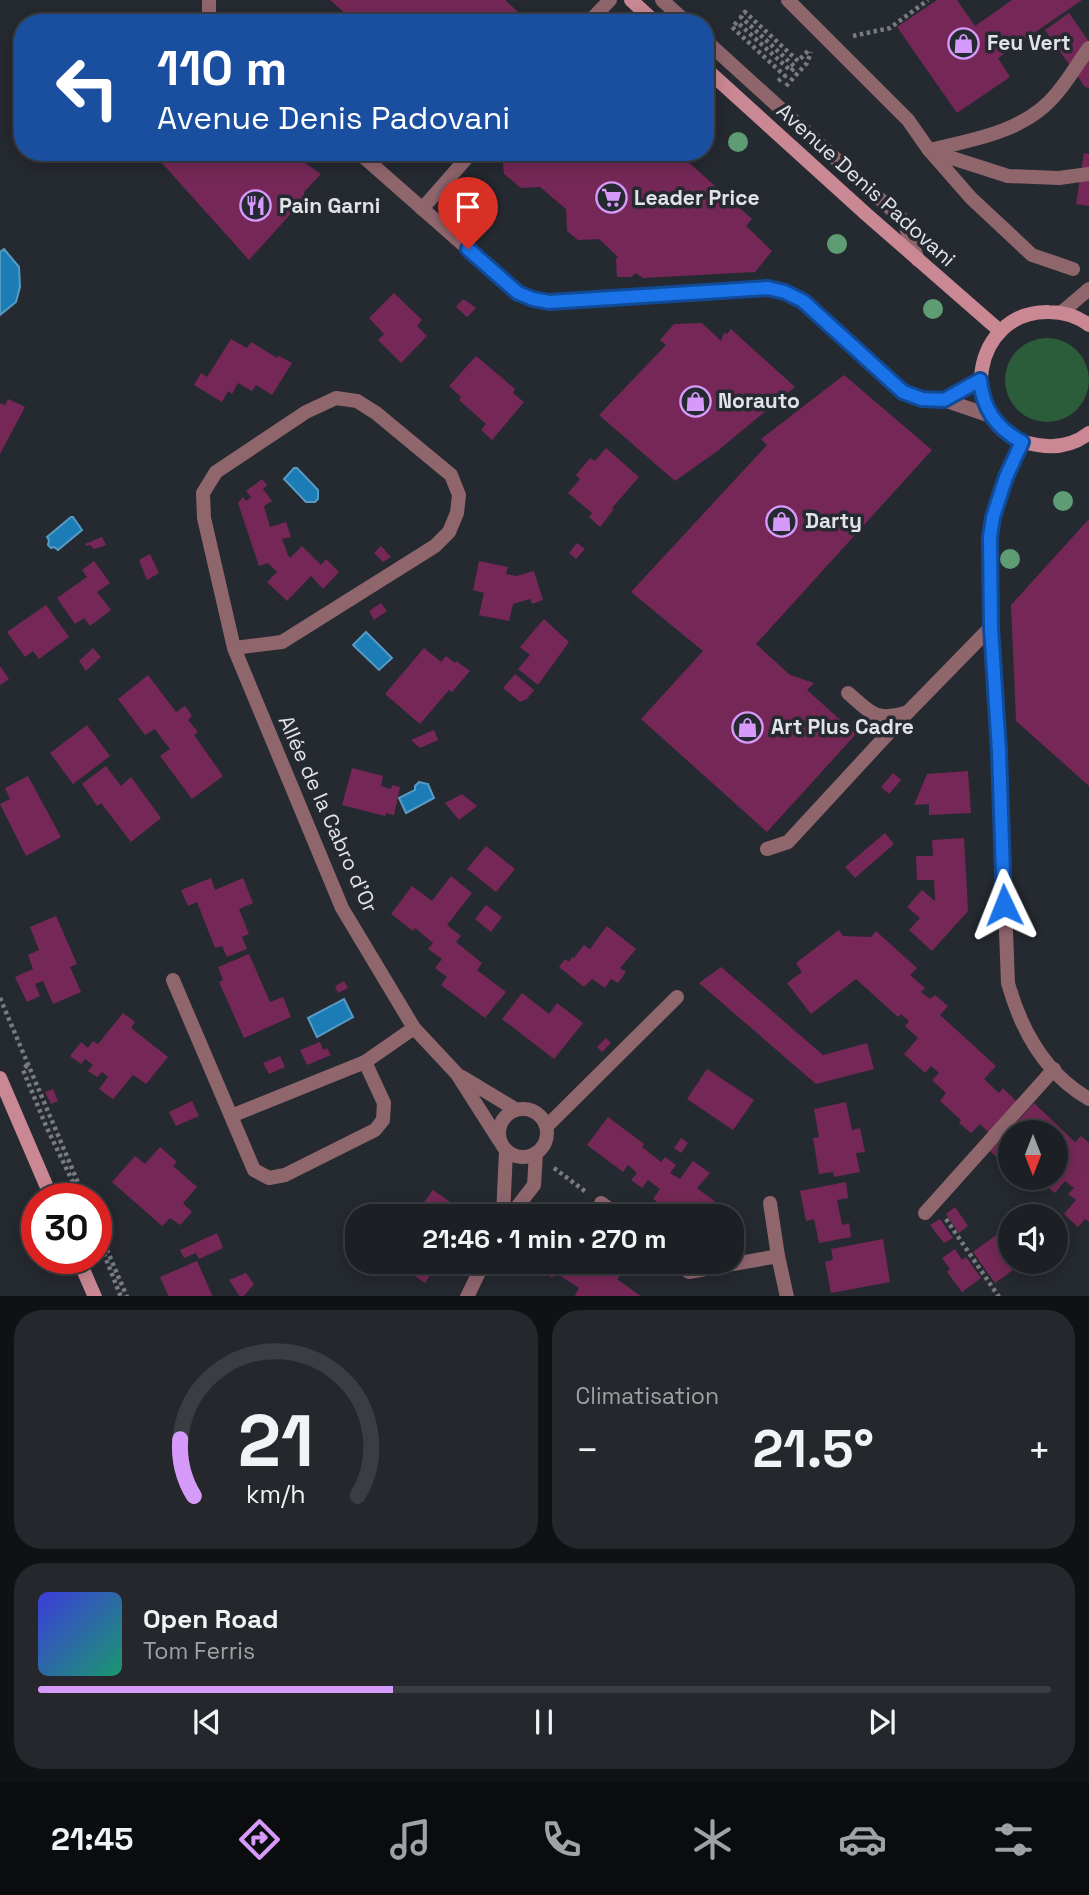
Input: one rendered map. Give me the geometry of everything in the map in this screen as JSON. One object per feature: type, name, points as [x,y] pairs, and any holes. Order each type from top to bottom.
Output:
[{"type":"main road","points":[[631,0],[646,14]]},
{"type":"main road","name":"Avenue Denis Padovani","points":[[714,76],[1000,331]]},
{"type":"main road","points":[[1089,325],[1062,312],[1039,312],[1017,318],[1000,331],[989,346],[982,362],[980,380],[985,405],[991,416],[1010,435],[1022,442],[1042,447],[1063,446],[1089,433]]},
{"type":"main road","points":[[0,1078],[45,1183]]},
{"type":"main road","points":[[85,1274],[95,1296]]},
{"type":"street","points":[[597,14],[610,0]]},
{"type":"street","points":[[662,0],[677,14]]},
{"type":"street","points":[[788,0],[908,120],[929,150],[971,198],[1032,255],[1073,269]]},
{"type":"street","points":[[714,48],[903,220],[918,260]]},
{"type":"street","points":[[929,150],[966,142],[1022,123],[1056,95],[1089,48]]},
{"type":"street","points":[[929,150],[1008,176],[1059,178],[1089,174]]},
{"type":"street","points":[[368,161],[518,293],[549,302],[768,288],[785,292],[803,301],[903,392],[922,399],[944,400],[991,416]]},
{"type":"street","points":[[422,209],[464,161]]},
{"type":"street","points":[[1062,312],[1089,289]]},
{"type":"street","points":[[944,400],[980,380]]},
{"type":"street","name":"Allée de la Cabro d'Or","points":[[234,648],[282,642],[435,546],[449,532],[457,513],[459,495],[451,475],[376,413],[357,401],[336,398],[306,412],[216,472],[203,493],[204,518],[234,648],[342,908],[414,1028],[457,1074],[502,1145]]},
{"type":"street","points":[[1022,442],[1006,477],[993,517],[990,537],[991,627],[1008,983],[1016,1009],[1034,1046],[1074,1091],[1089,1099]]},
{"type":"street","points":[[767,849],[788,842],[991,627]]},
{"type":"street","points":[[848,693],[873,715],[891,717],[908,712]]},
{"type":"street","points":[[173,980],[254,1170],[269,1178],[285,1175],[375,1130],[383,1120],[384,1103],[365,1062]]},
{"type":"street","points":[[547,1126],[677,996]]},
{"type":"street","points":[[231,1116],[365,1062],[414,1028]]},
{"type":"street","points":[[930,1208],[1054,1069]]},
{"type":"street","name":"Allée de la Cabro d'Or","points":[[457,1074],[515,1109]]},
{"type":"street","points":[[503,1204],[502,1145],[498,1127],[504,1116],[515,1109],[529,1108],[540,1115],[547,1126],[547,1137],[540,1150],[534,1185],[519,1204]]},
{"type":"street","points":[[502,1145],[515,1156],[526,1157],[540,1150]]},
{"type":"street","points":[[770,1203],[787,1296]]},
{"type":"street","points":[[744,1262],[778,1256]]},
{"type":"street","points":[[467,1296],[478,1274]]},
{"type":"path","points":[[769,73],[779,82],[785,76],[732,26],[737,22],[791,71],[795,66],[741,17],[745,12],[798,61],[814,44],[890,28],[928,0]]},
{"type":"path","points":[[782,89],[807,63]]},
{"type":"path","points":[[0,998],[76,1183]]},
{"type":"path","points":[[540,1150],[553,1167],[601,1203]]},
{"type":"path","points":[[930,1208],[998,1296]]},
{"type":"path","points":[[112,1262],[127,1296]]},
{"type":"path","points":[[112,1274],[121,1296]]},
{"type":"green space","points":[[1047,338],[1063,341],[1077,350],[1086,364],[1089,380],[1086,396],[1077,410],[1063,419],[1047,422],[1031,419],[1017,410],[1008,396],[1005,380],[1008,364],[1017,350],[1031,341]]},
{"type":"water","points":[[4,249],[19,267],[20,287],[16,302],[0,315],[0,252]]},
{"type":"water","points":[[294,468],[318,490],[318,499],[315,502],[306,502],[284,479]]},
{"type":"water","points":[[71,517],[82,530],[58,550],[51,548],[47,537]]},
{"type":"water","points":[[366,632],[392,658],[379,670],[353,645]]},
{"type":"water","points":[[419,782],[428,784],[434,798],[406,813],[399,798],[415,790]]},
{"type":"water","points":[[344,999],[353,1017],[317,1037],[308,1018]]},
{"type":"building","points":[[330,0],[505,0],[520,14],[346,14]]},
{"type":"building","name":"Feu Vert","points":[[937,0],[957,0],[975,26],[1012,0],[1082,0],[998,58],[1010,77],[957,113],[897,27]]},
{"type":"building","points":[[1069,13],[1089,42],[1089,88],[1085,87],[1045,30]]},
{"type":"building","points":[[1084,153],[1089,154],[1089,206],[1076,204]]},
{"type":"building","name":"Pain Garni","points":[[160,161],[302,161],[321,174],[304,192],[305,198],[249,260]]},
{"type":"building","points":[[503,161],[687,161],[752,219],[746,226],[772,251],[755,272],[643,278],[636,273],[631,277],[617,277],[618,257],[599,239],[578,240],[567,231],[566,209],[540,187],[521,188],[504,174]]},
{"type":"building","points":[[394,293],[422,320],[417,326],[427,336],[401,363],[378,340],[384,334],[369,318]]},
{"type":"building","points":[[462,300],[476,308],[467,317],[456,307]]},
{"type":"building","name":"Norauto","points":[[702,323],[721,341],[724,333],[727,334],[731,329],[795,387],[716,452],[675,481],[599,415],[666,345],[660,340],[674,324]]},
{"type":"building","points":[[231,339],[247,348],[251,342],[277,358],[279,356],[292,363],[272,395],[256,385],[252,391],[238,383],[232,394],[228,391],[222,402],[194,385],[201,373],[207,377]]},
{"type":"building","points":[[476,356],[515,389],[513,393],[524,402],[492,440],[481,430],[486,424],[459,400],[461,397],[449,386]]},
{"type":"building","name":"Darty","points":[[844,375],[932,450],[756,644],[790,675],[814,683],[807,690],[856,734],[767,832],[641,719],[703,651],[631,592],[767,445],[761,439]]},
{"type":"building","points":[[8,399],[25,407],[0,454],[0,403],[5,405]]},
{"type":"building","points":[[606,448],[639,477],[612,508],[614,509],[600,527],[589,517],[592,513],[568,493],[580,479],[576,475],[590,458],[595,461]]},
{"type":"building","points":[[262,479],[267,485],[263,489],[272,501],[264,506],[270,527],[286,522],[291,537],[282,539],[290,558],[302,546],[321,565],[326,559],[339,572],[323,589],[311,576],[287,601],[267,582],[277,572],[268,563],[259,566],[238,503],[243,497],[246,501],[251,497],[246,491]]},
{"type":"building","points":[[1089,519],[1089,786],[1016,721],[1011,605]]},
{"type":"building","points":[[102,537],[106,545],[94,549],[85,544]]},
{"type":"building","points":[[577,543],[585,549],[576,559],[569,553]]},
{"type":"building","points":[[381,546],[391,557],[383,562],[374,553]]},
{"type":"building","points":[[150,554],[159,573],[147,580],[139,560]]},
{"type":"building","points":[[94,561],[110,583],[97,592],[111,610],[90,626],[84,618],[75,624],[57,598],[87,577],[82,570]]},
{"type":"building","points":[[479,561],[508,567],[506,574],[516,576],[534,571],[543,600],[532,604],[530,599],[513,604],[509,621],[479,615],[484,593],[473,590]]},
{"type":"building","points":[[381,603],[387,611],[374,620],[369,611]]},
{"type":"building","points":[[46,605],[69,637],[39,659],[33,651],[25,657],[7,632]]},
{"type":"building","points":[[544,619],[569,642],[538,685],[518,669],[530,655],[520,647]]},
{"type":"building","points":[[93,648],[101,657],[86,671],[79,661]]},
{"type":"building","points":[[424,648],[441,662],[446,656],[470,671],[452,692],[449,690],[420,724],[385,694]]},
{"type":"building","points":[[0,666],[9,679],[0,685]]},
{"type":"building","points":[[515,674],[534,690],[527,699],[520,702],[503,688]]},
{"type":"building","points":[[148,675],[176,712],[185,706],[192,716],[188,720],[198,732],[194,735],[223,776],[192,799],[160,756],[170,749],[155,729],[145,735],[118,699]]},
{"type":"building","points":[[87,725],[110,756],[73,784],[50,753]]},
{"type":"building","points":[[434,730],[438,740],[420,748],[411,740]]},
{"type":"building","points":[[106,766],[121,786],[131,777],[161,818],[131,842],[101,803],[97,806],[82,784]]},
{"type":"building","points":[[352,768],[383,776],[381,786],[391,789],[392,785],[400,787],[394,815],[386,813],[385,816],[342,805]]},
{"type":"building","points":[[968,771],[971,813],[929,815],[929,804],[914,805],[927,774]]},
{"type":"building","points":[[893,773],[901,780],[889,794],[881,787]]},
{"type":"building","points":[[28,776],[61,837],[26,856],[0,804],[10,799],[5,788]]},
{"type":"building","points":[[462,794],[477,806],[459,820],[445,803]]},
{"type":"building","points":[[885,833],[894,844],[855,878],[845,867]]},
{"type":"building","points":[[964,838],[968,911],[932,951],[909,930],[920,918],[907,907],[922,890],[935,901],[934,880],[917,880],[916,856],[933,856],[932,840]]},
{"type":"building","points":[[486,846],[515,869],[496,892],[467,869]]},
{"type":"building","points":[[451,876],[472,893],[447,925],[461,936],[456,942],[482,963],[477,970],[506,992],[485,1018],[441,985],[447,977],[435,968],[442,959],[428,949],[433,943],[415,928],[413,931],[391,914],[412,886],[432,901]]},
{"type":"building","points":[[211,878],[215,890],[243,878],[253,903],[239,909],[249,934],[242,937],[247,949],[227,957],[222,946],[215,948],[197,902],[188,906],[181,890]]},
{"type":"building","points":[[486,905],[502,917],[491,932],[475,919]]},
{"type":"building","points":[[56,916],[77,964],[70,967],[81,992],[53,1004],[43,981],[35,984],[40,996],[27,1002],[15,977],[33,969],[28,955],[39,950],[30,927]]},
{"type":"building","points":[[607,926],[636,949],[620,968],[626,972],[618,983],[611,979],[605,988],[592,979],[584,987],[559,967],[565,959],[569,962],[574,958],[584,945],[590,949]]},
{"type":"building","points":[[839,930],[843,936],[871,937],[876,931],[917,968],[910,975],[925,988],[921,992],[930,999],[935,995],[948,1006],[940,1015],[996,1066],[984,1079],[999,1093],[1003,1088],[1017,1102],[989,1133],[980,1124],[971,1133],[940,1101],[946,1093],[932,1080],[939,1073],[931,1066],[925,1073],[904,1054],[918,1038],[905,1026],[909,1021],[901,1014],[898,1017],[856,979],[811,1014],[787,983],[802,972],[796,963]]},
{"type":"building","points":[[249,954],[270,1002],[283,997],[291,1017],[244,1038],[219,982],[223,980],[218,967]]},
{"type":"building","points":[[721,967],[823,1055],[867,1043],[874,1069],[816,1084],[699,983]]},
{"type":"building","points":[[344,981],[348,988],[338,993],[335,986]]},
{"type":"building","points":[[522,993],[549,1014],[557,1003],[583,1023],[554,1059],[502,1019]]},
{"type":"building","points":[[123,1013],[135,1022],[131,1028],[168,1057],[146,1084],[133,1075],[113,1099],[99,1089],[108,1077],[102,1072],[97,1077],[88,1071],[93,1065],[85,1059],[81,1064],[70,1056],[81,1042],[88,1048],[93,1041],[98,1044]]},
{"type":"building","points":[[606,1038],[611,1043],[602,1052],[597,1047]]},
{"type":"building","points":[[320,1042],[323,1050],[327,1048],[331,1055],[307,1065],[300,1050]]},
{"type":"building","points":[[280,1056],[285,1067],[269,1074],[263,1063]]},
{"type":"building","points":[[707,1069],[754,1100],[733,1130],[687,1099]]},
{"type":"building","points":[[53,1089],[58,1101],[51,1104],[45,1092]]},
{"type":"building","points":[[192,1101],[199,1116],[176,1126],[169,1112]]},
{"type":"building","points":[[846,1102],[852,1130],[860,1128],[865,1152],[856,1153],[860,1172],[834,1177],[833,1172],[819,1174],[813,1138],[819,1137],[814,1109]]},
{"type":"building","points":[[1034,1103],[1052,1120],[1018,1120]]},
{"type":"building","points":[[608,1117],[644,1144],[642,1147],[661,1162],[665,1157],[676,1165],[670,1173],[680,1179],[693,1161],[710,1173],[697,1188],[717,1203],[660,1204],[653,1199],[660,1189],[648,1180],[642,1188],[631,1180],[637,1173],[628,1165],[623,1172],[587,1145]]},
{"type":"building","points":[[1068,1135],[1075,1142],[1081,1136],[1089,1143],[1089,1222],[1085,1219],[1078,1227],[1068,1218],[1068,1209],[1076,1200],[1068,1194],[1074,1188],[1068,1183]]},
{"type":"building","points":[[681,1138],[688,1143],[681,1153],[674,1148]]},
{"type":"building","points":[[998,1142],[998,1158],[990,1151]]},
{"type":"building","points":[[160,1147],[177,1162],[173,1166],[197,1187],[183,1203],[192,1212],[180,1225],[170,1218],[162,1226],[112,1182],[135,1156],[145,1164]]},
{"type":"building","points":[[846,1182],[848,1198],[837,1200],[842,1225],[849,1223],[851,1237],[819,1243],[814,1219],[806,1221],[800,1191]]},
{"type":"building","points":[[433,1190],[453,1204],[423,1204]]},
{"type":"building","points":[[955,1207],[968,1226],[959,1233],[946,1214]]},
{"type":"building","points":[[940,1219],[953,1238],[944,1243],[930,1225]]},
{"type":"building","points":[[217,1233],[223,1248],[199,1259],[196,1253],[184,1258],[180,1250]]},
{"type":"building","points":[[996,1235],[998,1274],[1007,1274],[995,1283],[973,1252]]},
{"type":"building","points":[[883,1239],[890,1282],[831,1293],[825,1262],[833,1260],[831,1249]]},
{"type":"building","points":[[955,1249],[962,1260],[966,1257],[981,1278],[962,1292],[947,1272],[950,1269],[942,1258]]},
{"type":"building","points":[[197,1261],[213,1296],[169,1296],[160,1277]]},
{"type":"building","points":[[246,1273],[254,1284],[244,1296],[239,1296],[229,1280]]},
{"type":"building","points":[[412,1274],[431,1274],[425,1283]]},
{"type":"building","points":[[558,1274],[621,1274],[617,1279],[641,1296],[576,1296],[579,1288]]},
{"type":"place","name":"Feu Vert","points":[[964,43]]},
{"type":"place","name":"Leader Price","points":[[611,198]]},
{"type":"place","name":"Pain Garni","points":[[256,206]]},
{"type":"place","name":"Norauto","points":[[695,401]]},
{"type":"place","name":"Darty","points":[[782,521]]},
{"type":"place","name":"Art Plus Cadre","points":[[748,727]]},
{"type":"route","points":[[468,249],[518,293],[549,302],[768,288],[785,292],[803,301],[903,392],[922,399],[944,400],[980,380],[981,393],[991,416],[1000,427],[1022,442],[1006,477],[993,517],[990,537],[991,627],[999,751],[1004,905]]}]
